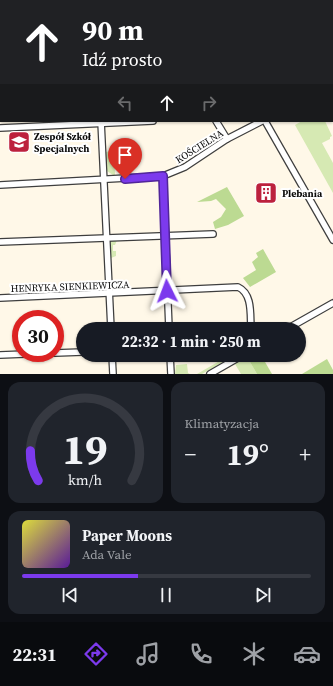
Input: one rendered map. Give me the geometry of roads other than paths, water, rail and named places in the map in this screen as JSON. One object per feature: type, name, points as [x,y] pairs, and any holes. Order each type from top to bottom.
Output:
[{"type":"street","points":[[0,128],[101,122],[111,322]]},
{"type":"street","points":[[217,122],[227,140]]},
{"type":"street","name":"KOŚCIELNA","points":[[0,185],[163,176],[185,166],[227,140],[261,122]]},
{"type":"street","points":[[264,122],[333,240]]},
{"type":"street","points":[[163,176],[166,235],[165,259],[169,322]]},
{"type":"street","points":[[0,242],[213,234]]},
{"type":"street","name":"HENRYKA SIENKIEWICZA","points":[[0,298],[239,288],[248,296],[250,322]]},
{"type":"street","points":[[299,322],[333,303]]},
{"type":"street","points":[[64,353],[76,352]]},
{"type":"street","points":[[0,355],[12,355]]},
{"type":"street","points":[[112,362],[113,374]]},
{"type":"street","points":[[170,362],[171,374]]},
{"type":"street","points":[[210,374],[231,362]]},
{"type":"place","name":"Zespół Szkół Specjalnych","points":[[19,142]]},
{"type":"place","name":"Plebania","points":[[266,193]]}]
